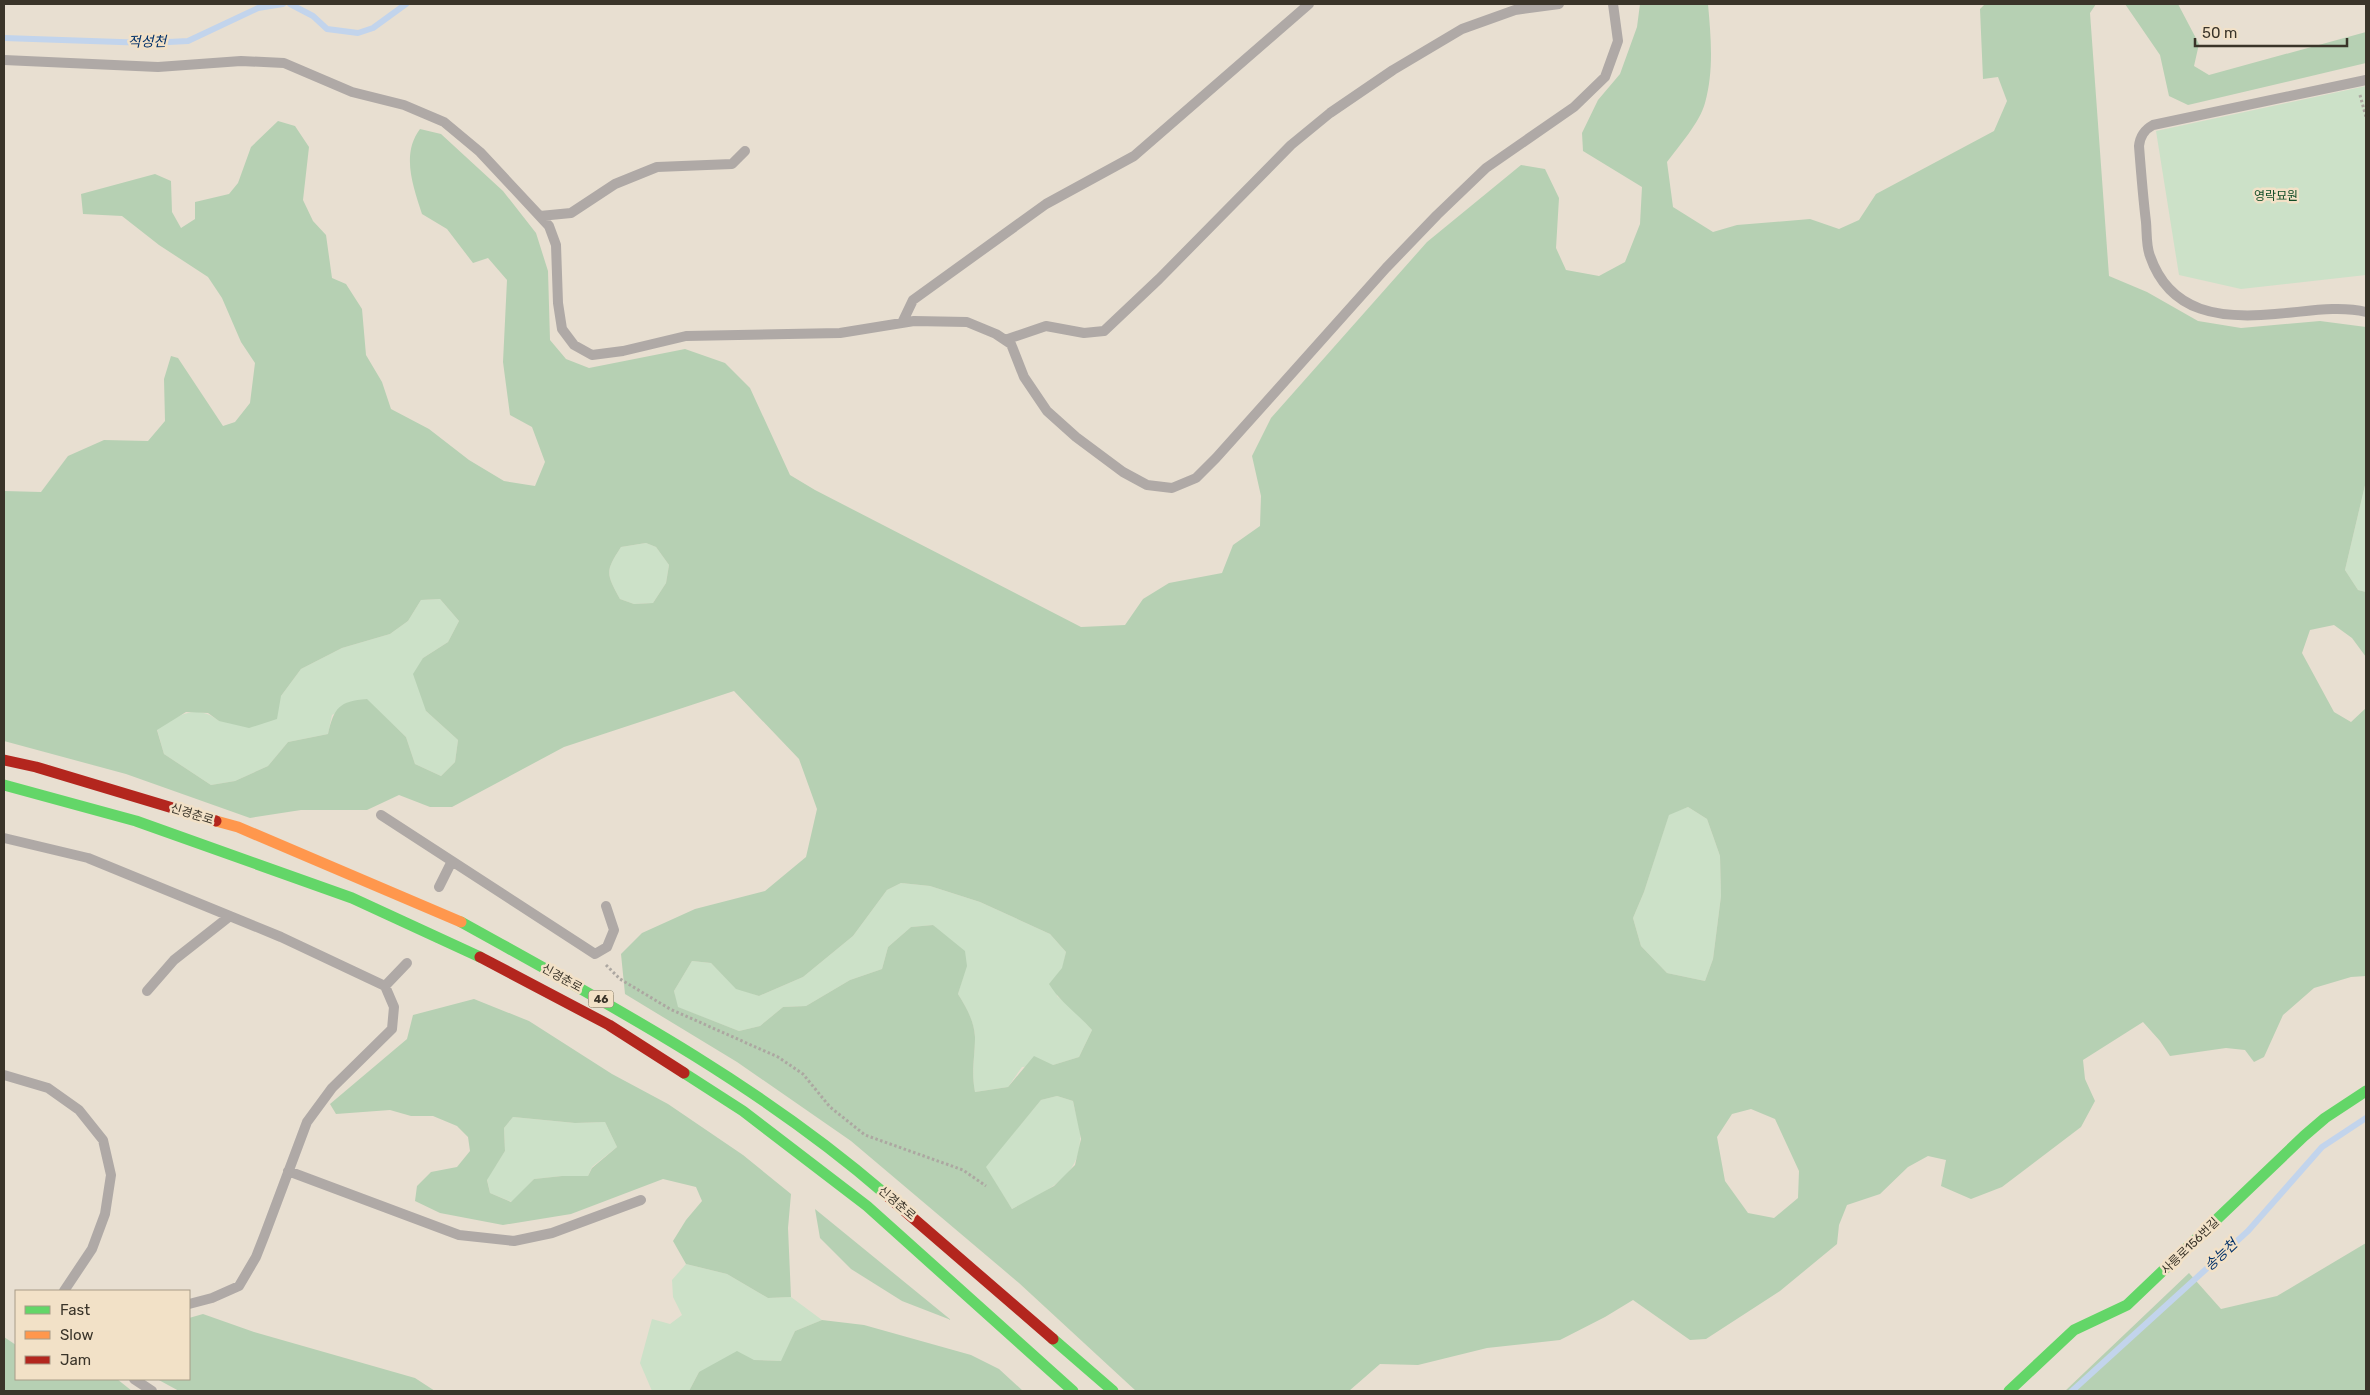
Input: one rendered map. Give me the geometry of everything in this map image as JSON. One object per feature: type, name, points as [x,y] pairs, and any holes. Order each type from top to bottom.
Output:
[{"type":"main road","name":"신경춘로","points":[[4,760],[238,827],[449,915],[624,1012],[732,1080],[845,1159],[1113,1391]]},
{"type":"main road","name":"신경춘로","points":[[4,785],[136,821],[352,898],[493,963],[609,1025],[743,1111],[867,1206],[1073,1391]]},
{"type":"main road","name":"사릉로156번길","points":[[2009,1391],[2062,1339],[2092,1320],[2127,1305],[2304,1136],[2325,1118],[2366,1091]]},
{"type":"lane","points":[[902,323],[913,300],[1046,204],[1134,156],[1309,4]]},
{"type":"lane","points":[[1005,340],[1046,326],[1084,333],[1104,331],[1159,279],[1291,145],[1330,113],[1393,70],[1462,29],[1515,10],[1559,4]]},
{"type":"lane","points":[[4,60],[158,67],[241,61],[284,63],[352,92],[404,105],[444,122],[480,152],[549,226],[556,245],[558,303],[562,329],[574,346],[592,355],[623,351],[686,336],[840,333],[914,321],[967,322],[1011,344],[1024,377],[1047,410],[1076,438],[1123,472],[1147,485],[1172,488],[1196,478],[1216,458],[1386,268],[1486,168],[1574,107],[1605,77],[1618,41],[1613,4]]},
{"type":"lane","points":[[2361,82],[2153,125],[2145,130],[2138,146],[2149,254],[2156,271],[2166,286],[2180,300],[2198,309],[2243,317],[2333,310],[2366,312]]},
{"type":"lane","points":[[540,216],[571,213],[615,184],[657,168],[732,164],[745,151]]},
{"type":"lane","points":[[381,815],[595,954],[607,947],[614,930],[606,906]]},
{"type":"lane","points":[[4,838],[88,858],[281,937],[385,986],[394,1007],[392,1029],[332,1088],[307,1122],[259,1249],[239,1286],[212,1298],[190,1304]]},
{"type":"lane","points":[[439,887],[452,861]]},
{"type":"lane","points":[[147,991],[174,960],[230,916]]},
{"type":"lane","points":[[385,986],[407,962]]},
{"type":"lane","points":[[4,1075],[48,1088],[79,1110],[103,1140],[111,1175],[105,1214],[92,1249],[65,1290]]},
{"type":"lane","points":[[288,1171],[459,1235],[514,1241],[552,1233],[641,1200]]},
{"type":"lane","points":[[136,1380],[152,1391]]},
{"type":"path","points":[[2361,82],[2366,117]]},
{"type":"path","points":[[595,954],[620,979],[670,1009],[778,1057],[803,1074],[830,1107],[865,1135],[963,1170],[986,1186]]},
{"type":"green space","points":[[1640,4],[1708,4],[1711,54],[1708,91],[1699,118],[1667,162],[1673,207],[1713,232],[1737,225],[1810,219],[1839,229],[1859,220],[1876,194],[1994,131],[2007,101],[1998,77],[1983,79],[1980,9],[1985,4],[2096,4],[2090,13],[2109,276],[2147,292],[2198,321],[2241,328],[2320,321],[2366,327],[2366,481],[2345,570],[2358,590],[2366,592],[2366,657],[2352,638],[2334,625],[2310,630],[2302,653],[2334,712],[2351,722],[2366,708],[2366,976],[2351,977],[2314,988],[2283,1015],[2264,1057],[2254,1062],[2245,1050],[2226,1048],[2170,1056],[2143,1022],[2083,1060],[2085,1079],[2095,1101],[2081,1127],[2002,1187],[1971,1199],[1941,1186],[1946,1160],[1928,1156],[1908,1167],[1880,1194],[1847,1205],[1839,1225],[1837,1244],[1780,1291],[1706,1339],[1690,1340],[1633,1300],[1560,1340],[1487,1348],[1418,1365],[1380,1364],[1349,1391],[1136,1391],[1019,1283],[851,1141],[737,1062],[625,994],[621,954],[642,933],[695,909],[765,891],[806,857],[817,809],[799,759],[734,691],[564,747],[452,807],[430,807],[399,795],[367,810],[301,810],[250,818],[126,774],[4,741],[4,491],[41,492],[68,456],[104,440],[148,441],[165,421],[164,379],[171,356],[178,358],[223,426],[235,422],[250,403],[255,363],[241,342],[222,298],[208,277],[159,245],[122,216],[83,214],[81,194],[155,174],[171,181],[172,212],[181,228],[195,219],[195,202],[229,194],[238,183],[251,147],[278,121],[295,126],[309,147],[303,200],[313,221],[326,235],[332,278],[346,284],[362,309],[366,355],[382,382],[391,409],[429,429],[469,460],[504,481],[535,486],[545,462],[532,427],[510,415],[503,362],[507,280],[488,258],[473,263],[447,229],[422,214],[412,181],[410,170],[411,149],[420,129],[441,134],[503,191],[536,233],[548,271],[550,340],[566,359],[589,368],[685,349],[725,363],[750,388],[790,475],[815,490],[1081,627],[1125,625],[1143,599],[1169,583],[1222,573],[1233,545],[1260,526],[1261,496],[1252,456],[1271,418],[1427,242],[1521,165],[1545,169],[1559,198],[1556,248],[1566,270],[1599,276],[1625,262],[1640,224],[1642,187],[1583,151],[1582,133],[1598,100],[1620,74],[1637,27]],"holes":[[[646,543],[656,547],[669,565],[666,583],[653,603],[634,604],[620,599],[609,573],[612,562],[621,547]],[[440,599],[459,621],[448,642],[423,658],[413,674],[426,711],[458,740],[455,762],[441,776],[415,764],[406,737],[367,699],[350,702],[339,708],[333,718],[328,734],[288,742],[268,766],[235,781],[211,785],[164,754],[157,730],[186,712],[208,713],[219,721],[249,728],[277,719],[281,696],[301,669],[342,648],[390,634],[408,621],[421,600]],[[1688,807],[1707,819],[1720,856],[1721,896],[1713,959],[1705,981],[1667,973],[1641,946],[1633,918],[1644,892],[1669,815]],[[901,883],[930,886],[980,902],[1050,934],[1066,952],[1062,968],[1049,984],[1058,997],[1092,1030],[1079,1057],[1053,1065],[1034,1056],[1008,1087],[975,1092],[973,1077],[975,1037],[973,1025],[958,994],[967,966],[965,951],[933,925],[911,927],[888,947],[882,969],[850,980],[806,1006],[783,1007],[760,1026],[739,1031],[678,1007],[674,991],[692,961],[711,963],[736,989],[759,996],[803,977],[853,936],[887,890]],[[1057,1096],[1073,1101],[1081,1139],[1075,1165],[1054,1186],[1012,1209],[986,1167],[1041,1100]],[[1751,1109],[1775,1119],[1799,1171],[1798,1198],[1774,1218],[1748,1213],[1725,1181],[1717,1137],[1732,1114]]]},
{"type":"green space","points":[[2125,4],[2178,4],[2199,44],[2194,66],[2209,75],[2366,32],[2366,63],[2188,105],[2169,96],[2160,55]]},
{"type":"green space","name":"영락묘원","points":[[2366,86],[2366,275],[2241,289],[2179,275],[2156,131]]},
{"type":"green space","points":[[2366,481],[2366,592],[2358,590],[2345,570]]},
{"type":"green space","points":[[646,543],[656,547],[669,565],[666,583],[653,603],[634,604],[620,599],[609,573],[612,562],[621,547]]},
{"type":"green space","points":[[440,599],[459,621],[448,642],[423,658],[426,711],[458,740],[455,762],[441,776],[415,764],[406,737],[366,699],[332,715],[328,734],[288,742],[268,766],[235,781],[211,785],[164,754],[157,729],[172,719],[195,712],[211,716],[219,721],[281,696],[301,669],[342,648],[390,634],[408,621],[421,600]]},
{"type":"green space","points":[[1688,807],[1707,819],[1720,856],[1721,896],[1713,959],[1705,981],[1667,973],[1641,946],[1633,918],[1644,892],[1669,814]]},
{"type":"green space","points":[[901,883],[930,886],[980,902],[1050,934],[1066,952],[1057,996],[1074,1010],[1092,1030],[1079,1057],[1053,1065],[1022,1067],[1008,1087],[975,1092],[973,1078],[975,1037],[973,1025],[958,994],[966,967],[933,925],[911,927],[888,947],[882,969],[850,980],[806,1006],[783,1007],[760,1026],[739,1031],[677,1007],[674,991],[692,961],[711,963],[736,988],[759,996],[803,977],[853,936],[887,890]]},
{"type":"green space","points":[[474,999],[529,1021],[612,1074],[668,1104],[743,1155],[791,1194],[788,1228],[791,1297],[768,1298],[727,1274],[686,1264],[673,1241],[686,1220],[702,1201],[696,1187],[663,1179],[571,1214],[503,1225],[440,1213],[415,1201],[417,1186],[431,1172],[457,1167],[470,1151],[468,1137],[457,1126],[433,1116],[411,1116],[390,1110],[336,1114],[330,1104],[407,1039],[413,1015]],"holes":[[[513,1117],[575,1123],[605,1122],[617,1147],[592,1168],[588,1176],[534,1179],[511,1202],[490,1193],[487,1180],[505,1151],[504,1128]]]},
{"type":"green space","points":[[1057,1096],[1073,1101],[1080,1130],[1078,1153],[1074,1165],[1057,1183],[1012,1209],[985,1167],[1041,1100]]},
{"type":"green space","points":[[513,1117],[575,1123],[605,1122],[617,1147],[592,1167],[588,1176],[534,1179],[512,1202],[490,1193],[487,1179],[505,1151],[504,1128]]},
{"type":"green space","points":[[815,1209],[951,1320],[902,1301],[851,1269],[820,1238]]},
{"type":"green space","points":[[2366,1243],[2366,1391],[2065,1391],[2189,1273],[2221,1309],[2277,1296]]},
{"type":"green space","points":[[686,1264],[727,1274],[768,1298],[791,1297],[822,1320],[795,1331],[782,1361],[754,1360],[699,1372],[689,1391],[652,1391],[640,1363],[652,1319],[670,1324],[682,1315],[673,1297],[672,1280]]},
{"type":"green space","points":[[203,1314],[254,1332],[415,1378],[435,1391],[179,1391],[159,1380],[190,1380],[190,1318]]},
{"type":"green space","points":[[822,1320],[864,1325],[971,1355],[999,1369],[1023,1391],[689,1391],[699,1372],[737,1351],[754,1360],[781,1361],[795,1331]]},
{"type":"green space","points":[[4,1337],[15,1344],[15,1380],[118,1380],[132,1391],[4,1391]]},
{"type":"waterway","name":"적성천","points":[[4,38],[149,43],[188,41],[258,8],[283,4]]},
{"type":"waterway","name":"적성천","points":[[290,4],[313,16],[327,29],[358,33],[373,28],[406,4]]},
{"type":"waterway","name":"송능천","points":[[2072,1391],[2248,1231],[2322,1147],[2366,1118]]},
{"type":"traffic: fast","points":[[4,785],[136,821],[352,898],[480,957]]},
{"type":"traffic: fast","points":[[461,922],[626,1014],[733,1080],[835,1153],[884,1193]]},
{"type":"traffic: fast","points":[[684,1073],[743,1111],[867,1206],[1073,1391]]},
{"type":"traffic: fast","points":[[2009,1391],[2074,1330],[2127,1305],[2304,1136],[2325,1118],[2366,1091]]},
{"type":"traffic: fast","points":[[1053,1339],[1113,1391]]},
{"type":"traffic: slow","points":[[216,821],[238,827],[461,922]]},
{"type":"traffic: jam","points":[[4,760],[36,767],[216,821]]},
{"type":"traffic: jam","points":[[480,957],[609,1025],[684,1073]]},
{"type":"traffic: jam","points":[[884,1193],[1053,1339]]}]
